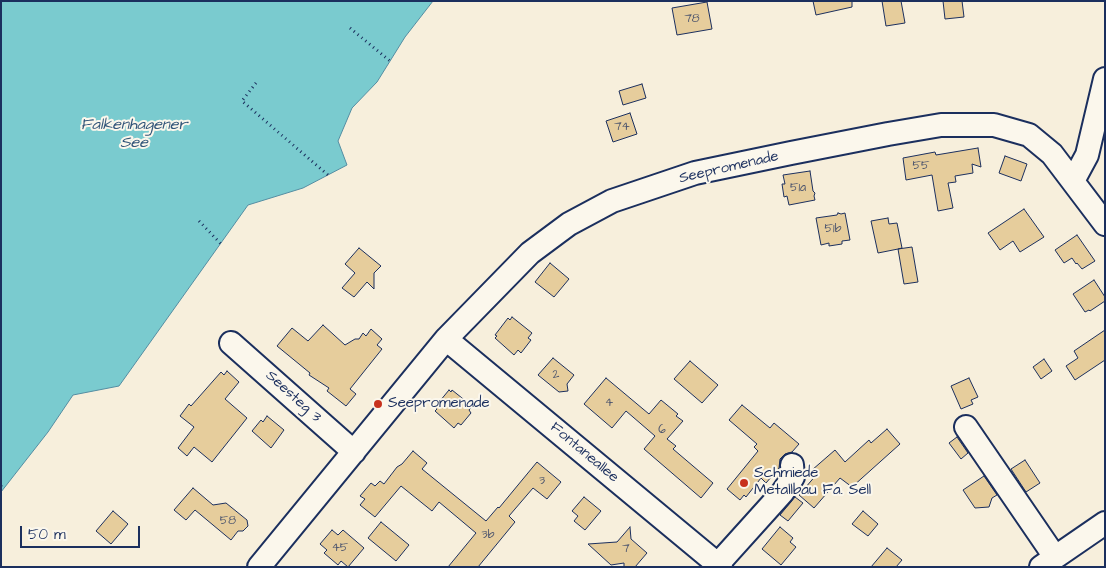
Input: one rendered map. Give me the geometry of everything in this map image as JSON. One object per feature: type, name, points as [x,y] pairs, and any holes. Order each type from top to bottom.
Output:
[{"type":"street","points":[[1073,181],[1087,155],[1105,79]]},
{"type":"street","name":"Seepromenade","points":[[264,565],[446,339],[530,253],[569,224],[612,201],[695,173],[888,134],[941,125],[994,126],[1029,135],[1052,154],[1105,224]]},
{"type":"street","name":"Fontaneallee","points":[[446,339],[720,565]]},
{"type":"street","name":"Seesteg 3","points":[[231,343],[354,452]]},
{"type":"street","points":[[966,427],[1048,562],[1105,523]]},
{"type":"street","points":[[720,565],[782,493],[792,477],[792,465]]},
{"type":"path","points":[[350,28],[390,62]]},
{"type":"path","points":[[256,83],[242,101],[328,175]]},
{"type":"path","points":[[199,221],[220,244]]},
{"type":"water","name":"Falkenhagener See","points":[[1,1],[433,1],[405,37],[377,82],[352,108],[338,141],[347,165],[303,188],[248,205],[119,386],[73,395],[48,432],[1,492]]},
{"type":"building","points":[[813,1],[852,1],[852,7],[816,15]]},
{"type":"building","points":[[882,1],[901,1],[905,23],[886,26]]},
{"type":"building","points":[[943,1],[962,1],[964,17],[945,19]]},
{"type":"building","points":[[707,2],[712,29],[677,35],[672,8]]},
{"type":"building","points":[[642,84],[646,98],[623,105],[619,91]]},
{"type":"building","points":[[630,113],[637,134],[613,142],[606,121]]},
{"type":"building","points":[[978,148],[981,167],[972,164],[973,173],[955,176],[956,182],[948,183],[953,208],[938,211],[932,175],[906,180],[903,158],[935,152],[936,155]]},
{"type":"building","points":[[1005,156],[1027,164],[1021,181],[999,173]]},
{"type":"building","points":[[810,171],[815,200],[789,205],[787,196],[784,197],[782,184],[785,184],[783,175]]},
{"type":"building","points":[[1024,209],[1044,237],[1020,252],[1013,241],[1000,250],[988,233]]},
{"type":"building","points":[[838,213],[845,213],[850,240],[842,241],[842,244],[829,246],[829,243],[821,245],[816,218],[837,215]]},
{"type":"building","points":[[888,218],[889,224],[897,223],[902,248],[878,253],[871,221]]},
{"type":"building","points":[[1077,235],[1095,261],[1082,269],[1072,258],[1064,263],[1055,250]]},
{"type":"building","points":[[912,247],[918,282],[904,284],[898,249]]},
{"type":"building","points":[[359,248],[381,266],[374,273],[374,289],[367,282],[354,297],[342,288],[355,273],[345,264]]},
{"type":"building","points":[[550,263],[569,279],[554,297],[535,282]]},
{"type":"building","points":[[1094,280],[1105,297],[1105,301],[1090,311],[1085,312],[1073,294]]},
{"type":"building","points":[[512,317],[532,333],[528,338],[531,340],[521,353],[518,350],[514,355],[495,338],[497,336],[495,335],[508,318],[510,320]]},
{"type":"building","points":[[323,325],[345,345],[355,339],[359,339],[363,333],[366,336],[371,329],[382,339],[377,345],[382,349],[350,389],[356,394],[346,406],[327,391],[329,388],[309,375],[310,373],[277,346],[292,328],[308,341]]},
{"type":"building","points":[[1105,330],[1105,360],[1075,380],[1066,366],[1078,358],[1074,351]]},
{"type":"building","points":[[553,358],[574,375],[567,384],[568,391],[559,392],[538,375]]},
{"type":"building","points":[[1044,359],[1052,371],[1041,379],[1033,367]]},
{"type":"building","points":[[690,361],[718,385],[702,403],[674,379]]},
{"type":"building","points":[[227,371],[239,382],[225,399],[247,418],[212,462],[194,447],[187,456],[178,448],[194,427],[180,416],[189,404],[191,406],[221,372],[224,375]]},
{"type":"building","points":[[606,378],[649,414],[661,400],[678,414],[676,416],[683,421],[667,439],[676,446],[673,449],[713,483],[701,498],[644,449],[655,436],[626,411],[612,428],[584,404]]},
{"type":"building","points":[[969,378],[978,397],[971,400],[973,404],[961,409],[951,386]]},
{"type":"building","points":[[449,390],[451,392],[452,390],[472,406],[469,410],[471,413],[461,425],[458,423],[454,428],[435,411],[437,409],[435,407]]},
{"type":"building","points":[[742,405],[770,428],[774,423],[799,444],[792,452],[785,454],[780,459],[779,468],[766,483],[761,478],[746,497],[744,495],[740,500],[727,489],[758,451],[754,447],[757,444],[729,420]]},
{"type":"building","points":[[267,416],[284,430],[271,448],[252,431]]},
{"type":"building","points":[[887,429],[900,444],[852,487],[840,478],[814,508],[799,495],[817,474],[812,470],[835,450],[845,462],[869,440],[871,443]]},
{"type":"building","points":[[957,437],[968,453],[961,459],[949,443]]},
{"type":"building","points":[[413,451],[427,463],[422,469],[486,521],[537,462],[561,482],[547,499],[533,488],[509,516],[515,522],[478,567],[448,567],[476,533],[439,502],[432,511],[401,486],[375,517],[360,505],[365,499],[360,496],[371,483],[375,486],[380,481],[384,484]]},
{"type":"building","points":[[1025,460],[1040,483],[1026,492],[1011,469]]},
{"type":"building","points":[[984,476],[997,495],[992,498],[989,507],[975,508],[963,490]]},
{"type":"building","points":[[193,488],[213,505],[226,503],[247,520],[248,526],[243,531],[238,531],[231,540],[195,510],[186,520],[174,510]]},
{"type":"building","points":[[584,497],[601,511],[585,530],[574,521],[578,516],[572,511]]},
{"type":"building","points":[[795,497],[803,503],[788,521],[780,515]]},
{"type":"building","points":[[113,511],[128,524],[111,544],[96,531]]},
{"type":"building","points":[[863,511],[878,524],[868,536],[852,524]]},
{"type":"building","points":[[381,522],[409,545],[396,561],[368,538]]},
{"type":"building","points":[[630,527],[631,539],[647,553],[635,567],[624,567],[624,563],[611,565],[588,544],[617,542]]},
{"type":"building","points":[[780,527],[793,538],[790,542],[796,547],[781,565],[762,549]]},
{"type":"building","points":[[332,530],[338,535],[343,530],[364,548],[348,567],[341,561],[338,565],[324,553],[327,550],[320,544]]},
{"type":"building","points":[[887,548],[902,560],[896,567],[871,567]]},
{"type":"place","name":"Seepromenade","points":[[378,404]]},
{"type":"place","name":"Schmiede Metallbau Fa. Sell","points":[[744,483]]}]
